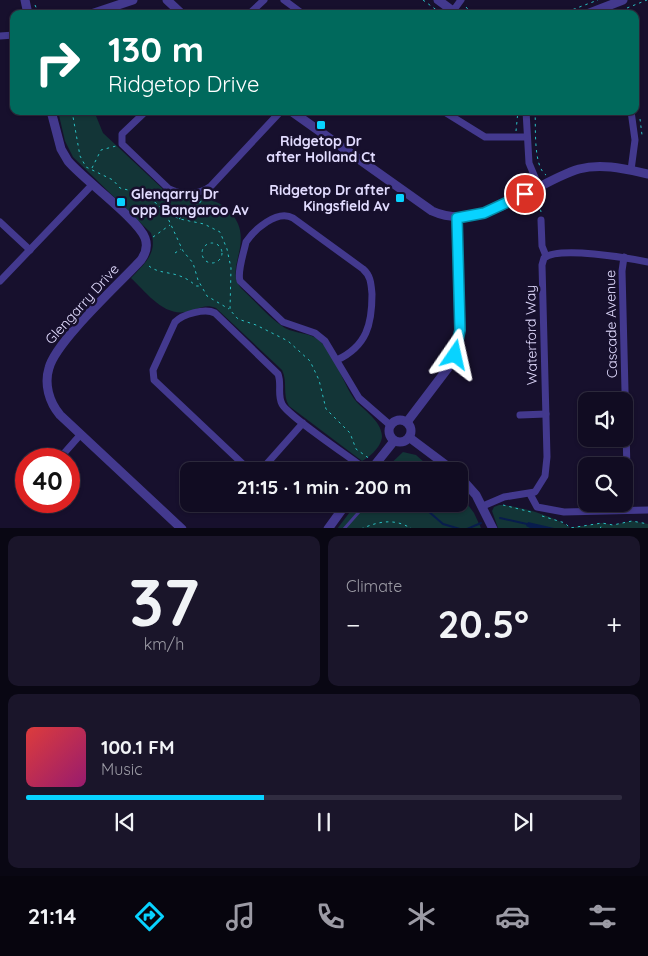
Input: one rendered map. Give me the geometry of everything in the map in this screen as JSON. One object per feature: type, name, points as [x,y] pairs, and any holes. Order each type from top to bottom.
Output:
[{"type":"street","points":[[103,10],[133,0]]},
{"type":"street","points":[[167,0],[178,10]]},
{"type":"street","points":[[253,10],[264,0]]},
{"type":"street","points":[[284,0],[298,10]]},
{"type":"street","points":[[438,0],[452,10]]},
{"type":"street","points":[[601,10],[623,0]]},
{"type":"street","points":[[53,115],[63,153],[71,165],[139,229],[146,241]]},
{"type":"street","points":[[142,115],[121,135],[122,144],[169,189],[193,194],[204,191],[277,115]]},
{"type":"street","points":[[296,115],[432,211],[457,218],[484,213],[538,194],[586,168],[604,166],[648,174]]},
{"type":"street","points":[[449,115],[485,137],[527,137]]},
{"type":"street","points":[[526,115],[529,163],[538,194]]},
{"type":"street","points":[[631,115],[635,140],[631,170]]},
{"type":"street","points":[[0,281],[92,184]]},
{"type":"street","points":[[337,360],[351,352],[370,324],[372,316],[369,276],[363,269],[293,218],[285,215],[276,217],[246,242],[244,258],[239,272],[240,279],[283,322],[320,336],[337,360],[361,401],[390,425]]},
{"type":"street","points":[[407,422],[451,364],[459,344],[457,218]]},
{"type":"street","name":"Waterford Way","points":[[530,494],[542,483],[546,467],[542,265],[546,256],[542,246],[541,220]]},
{"type":"street","points":[[0,222],[30,250]]},
{"type":"street","name":"Glengarry Drive","points":[[146,241],[146,253],[141,260],[58,348],[49,367],[47,386],[53,405],[81,434],[182,528]]},
{"type":"street","points":[[546,256],[601,254],[648,262]]},
{"type":"street","name":"Cascade Avenue","points":[[624,257],[622,271],[627,457]]},
{"type":"street","points":[[303,423],[263,468],[255,470],[246,466],[154,380],[154,369],[175,322],[181,317],[203,311],[215,314],[276,372],[280,380],[282,404],[303,423],[357,462]]},
{"type":"street","points":[[520,414],[546,414]]},
{"type":"street","points":[[390,425],[400,420],[407,422],[412,431],[410,438],[404,442],[394,441]]},
{"type":"street","points":[[390,425],[389,432],[394,441]]},
{"type":"street","points":[[69,448],[81,434]]},
{"type":"street","points":[[410,438],[442,462]]},
{"type":"street","points":[[377,462],[394,441]]},
{"type":"street","points":[[468,487],[483,506],[493,528]]},
{"type":"street","points":[[483,506],[504,497],[530,494],[537,507],[564,512],[578,512]]},
{"type":"street","points":[[633,510],[648,510]]},
{"type":"street","points":[[328,528],[340,512]]},
{"type":"lane","points":[[344,528],[359,512]]},
{"type":"path","points":[[423,0],[437,10]]},
{"type":"path","points":[[572,10],[598,0]]},
{"type":"path","points":[[73,115],[80,156],[86,167],[113,180],[120,188],[136,192],[156,203],[166,213],[179,219],[204,224],[220,232],[228,249],[231,268],[230,310]]},
{"type":"path","points":[[513,132],[516,131],[518,126],[518,115]]},
{"type":"path","points":[[536,115],[538,160],[542,173],[546,176]]},
{"type":"path","points":[[91,169],[101,150],[122,144]]},
{"type":"path","points":[[179,219],[209,197],[204,191]]},
{"type":"path","points":[[538,194],[542,209],[541,220]]},
{"type":"path","points":[[166,213],[182,248],[193,263],[207,296],[230,310],[238,319],[288,340],[310,360],[326,409],[350,433],[356,450],[374,462]]},
{"type":"path","points":[[146,241],[171,224]]},
{"type":"path","points":[[207,244],[216,244],[222,251],[221,257],[214,263],[207,262],[202,250],[207,244]]},
{"type":"path","points":[[175,253],[182,248]]},
{"type":"path","points":[[141,260],[153,270],[178,274],[196,286],[202,286]]},
{"type":"path","points":[[361,528],[381,521],[395,522],[412,528]]},
{"type":"path","points":[[600,528],[602,523]]},
{"type":"green space","points":[[59,115],[96,115],[103,133],[165,191],[180,196],[212,200],[226,208],[236,220],[240,231],[241,242],[236,273],[237,282],[279,324],[289,330],[312,336],[326,347],[355,400],[375,420],[381,430],[381,440],[372,454],[362,461],[289,406],[282,370],[216,308],[204,307],[186,312],[170,310],[162,307],[131,278],[145,263],[151,252],[153,240],[151,233],[73,157],[65,141]]},
{"type":"green space","points":[[403,452],[416,455],[424,462],[392,462]]},
{"type":"green space","points":[[468,505],[481,528],[338,528],[350,512],[468,512]]},
{"type":"green space","points":[[499,505],[536,512],[570,528],[498,528],[492,511],[494,507]]},
{"type":"green space","points":[[632,521],[648,524],[648,528],[570,528],[602,523],[613,525]]},
{"type":"water","points":[[528,522],[554,528],[530,528],[526,526]]},
{"type":"waterway","points":[[429,512],[443,524],[457,528]]},
{"type":"waterway","points":[[500,518],[527,524]]},
{"type":"waterway","points":[[469,528],[481,523]]},
{"type":"place","name":"Ridgetop Dr after Holland Ct","points":[[321,125]]},
{"type":"place","name":"Ridgetop Dr after Kingsfield Av","points":[[400,198]]},
{"type":"place","name":"Glenqarry Dr opp Bangaroo Av","points":[[121,202]]},
{"type":"route","points":[[455,355],[459,344],[460,330],[457,218],[484,213],[525,194]]}]
